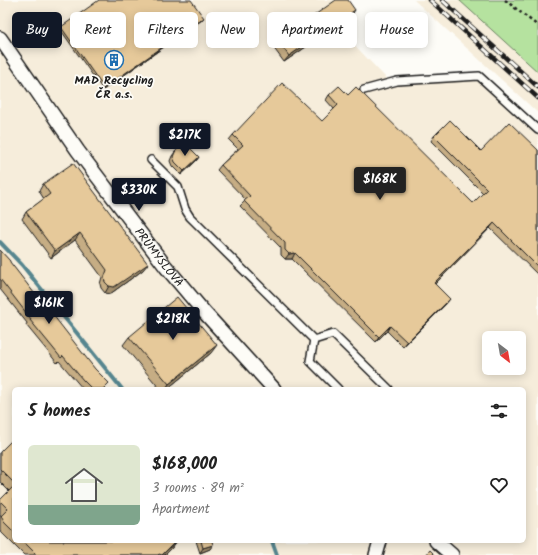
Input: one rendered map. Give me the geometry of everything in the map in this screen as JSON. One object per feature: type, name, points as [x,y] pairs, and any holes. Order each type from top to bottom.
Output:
[{"type":"street","name":"PRŮMYSLOVÁ","points":[[0,38],[78,151],[166,266],[204,312],[272,387]]},
{"type":"street","points":[[376,555],[379,543]]},
{"type":"street","points":[[438,543],[452,555]]},
{"type":"lane","points":[[364,90],[397,81],[479,76],[538,130]]},
{"type":"lane","points":[[151,160],[178,187],[185,209],[190,217],[314,340]]},
{"type":"lane","points":[[314,340],[334,334],[387,387]]},
{"type":"lane","points":[[314,340],[310,361],[336,387]]},
{"type":"path","points":[[505,0],[538,26]]},
{"type":"shaded area","points":[[0,0],[342,0],[352,12],[267,12],[267,48],[357,48],[387,79],[479,76],[538,130],[538,555],[0,555]]},
{"type":"shaded area","points":[[414,0],[459,0],[538,72],[538,113],[428,12]]},
{"type":"green space","points":[[459,0],[538,0],[538,72]]},
{"type":"building","points":[[99,0],[191,0],[204,18],[198,22],[198,12],[134,12],[134,48],[161,48],[104,88],[76,48],[126,48],[126,12],[82,12]]},
{"type":"building","points":[[336,0],[348,0],[355,10],[352,12],[319,12]]},
{"type":"building","points":[[70,21],[70,40],[62,28],[62,26]]},
{"type":"building","points":[[283,48],[300,48],[289,56]]},
{"type":"building","points":[[282,83],[322,121],[338,105],[329,95],[339,86],[348,95],[356,87],[473,203],[487,189],[434,136],[450,120],[481,151],[509,122],[538,150],[538,267],[494,223],[434,283],[450,299],[407,342],[390,326],[379,337],[295,253],[289,254],[285,250],[285,243],[244,201],[250,196],[221,165],[243,145],[233,135]]},
{"type":"building","points":[[184,142],[199,157],[184,171],[175,162],[173,157],[175,152]]},
{"type":"building","points":[[73,163],[148,264],[114,287],[109,286],[105,282],[104,278],[107,270],[80,233],[55,251],[26,212],[50,194],[43,184]]},
{"type":"building","points":[[0,250],[95,369],[109,383],[105,387],[90,387],[63,356],[61,358],[30,320],[31,319],[0,279]]},
{"type":"building","points":[[177,297],[217,345],[169,384],[129,337]]},
{"type":"building","points":[[12,440],[12,481],[0,469],[0,452]]},
{"type":"building","points":[[12,488],[12,530],[4,522],[1,516],[8,509],[0,500]]},
{"type":"building","points":[[25,543],[174,543],[162,555],[37,555]]},
{"type":"building","points":[[202,543],[212,543],[213,545],[203,548]]},
{"type":"building","points":[[430,550],[435,555],[426,555]]},
{"type":"waterway","points":[[0,242],[22,265],[120,387]]},
{"type":"waterway","points":[[273,543],[277,555]]},
{"type":"railway","points":[[430,0],[538,98]]},
{"type":"railway","points":[[442,0],[538,87]]},
{"type":"place","name":"MAD Recycling ČR a.s.","points":[[114,60]]}]
